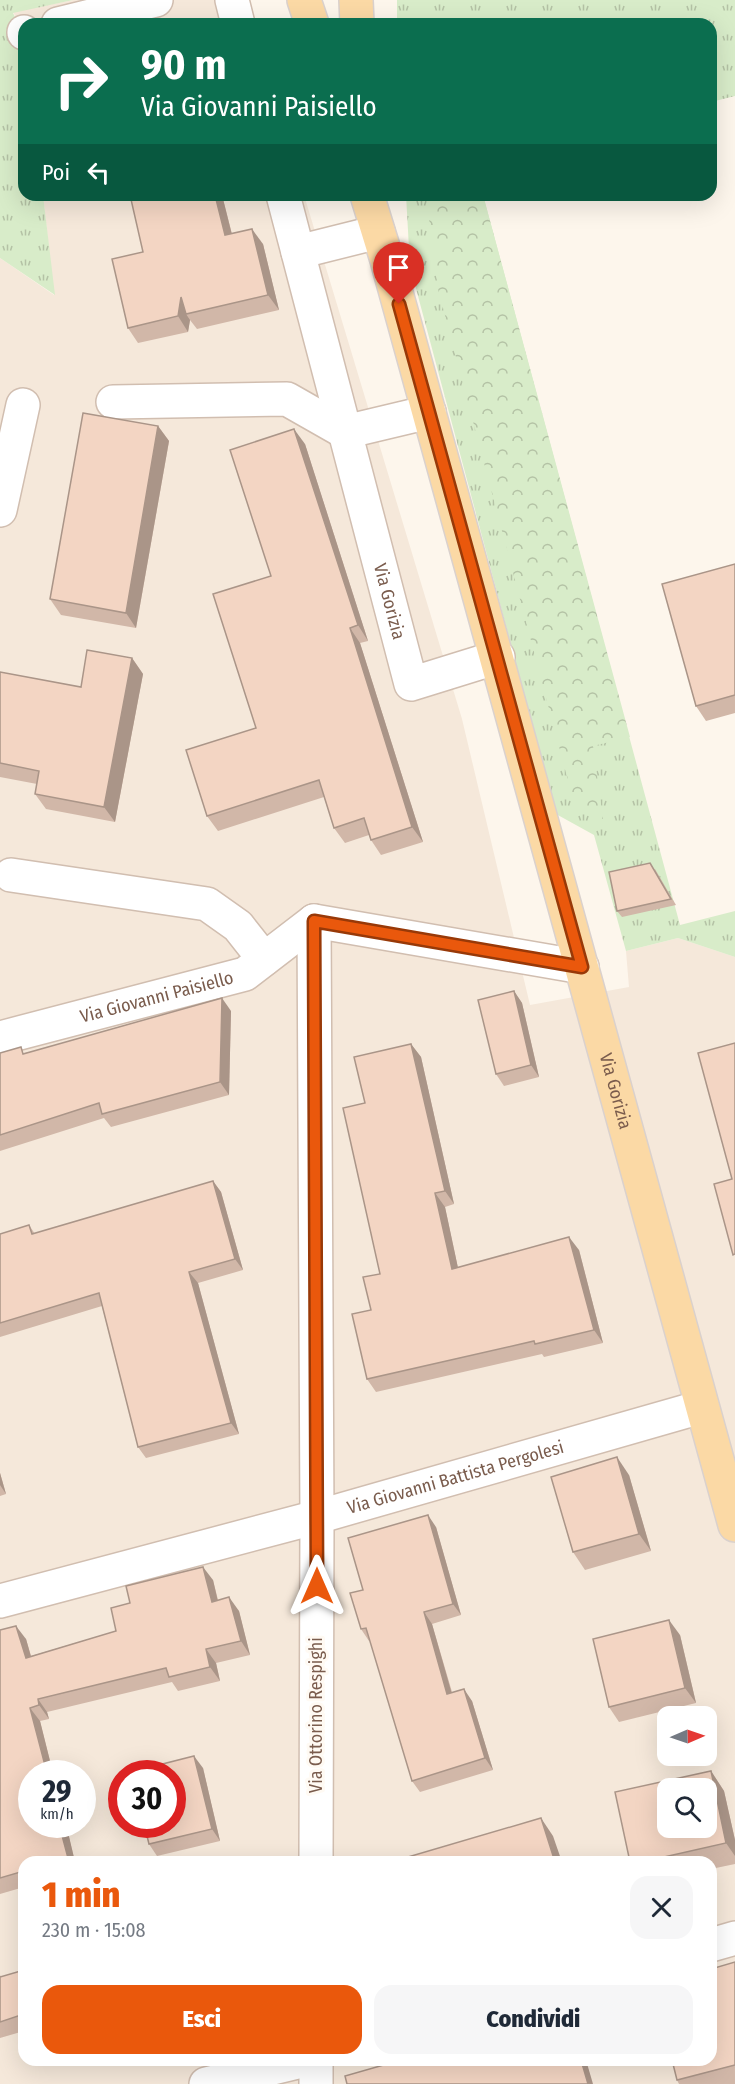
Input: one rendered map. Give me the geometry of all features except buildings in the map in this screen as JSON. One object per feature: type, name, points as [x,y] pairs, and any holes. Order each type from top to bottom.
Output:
[{"type":"main road","points":[[304,0],[310,18]]},
{"type":"main road","points":[[356,0],[357,18]]},
{"type":"main road","name":"Via Gorizia","points":[[369,201],[498,657],[735,1525]]},
{"type":"main road","name":"Via Gorizia","points":[[379,201],[383,246]]},
{"type":"street","points":[[82,18],[156,0]]},
{"type":"street","points":[[232,0],[236,18]]},
{"type":"street","name":"Via Gorizia","points":[[285,201],[411,684],[498,657]]},
{"type":"street","points":[[298,252],[383,246]]},
{"type":"street","points":[[113,402],[287,399],[345,432],[429,412]]},
{"type":"street","points":[[0,510],[23,405]]},
{"type":"street","points":[[10,875],[207,904],[238,926],[264,959]]},
{"type":"street","points":[[314,921],[582,967]]},
{"type":"street","name":"Via Giovanni Paisiello","points":[[0,1038],[245,974],[314,921]]},
{"type":"street","name":"Via Ottorino Respighi","points":[[314,921],[316,1856]]},
{"type":"street","name":"Via Giovanni Battista Pergolesi","points":[[0,1601],[317,1517],[701,1407]]},
{"type":"street","points":[[717,1943],[735,1938]]},
{"type":"street","points":[[206,2084],[281,2066]]},
{"type":"street","points":[[316,2066],[316,2084]]},
{"type":"shaded area","points":[[73,0],[245,0],[251,18],[18,18],[18,21],[13,12]]},
{"type":"shaded area","points":[[44,201],[306,201],[462,719],[530,1005],[629,987],[626,951],[678,938],[735,957],[735,2084],[0,2084],[0,258],[54,295]]},
{"type":"green space","points":[[0,0],[73,0],[13,13],[18,23],[18,201],[44,201],[55,295],[0,258]]},
{"type":"green space","points":[[397,0],[735,0],[735,96],[717,100],[717,18],[397,18]]},
{"type":"green space","points":[[406,201],[485,201],[680,925],[735,911],[735,957],[678,938],[626,951],[594,835],[556,814],[410,266]]},
{"type":"green space","points":[[427,201],[485,201],[630,737],[593,746],[604,826],[575,807],[438,289]]},
{"type":"route","points":[[317,1586],[314,921],[582,967],[399,304]]}]
